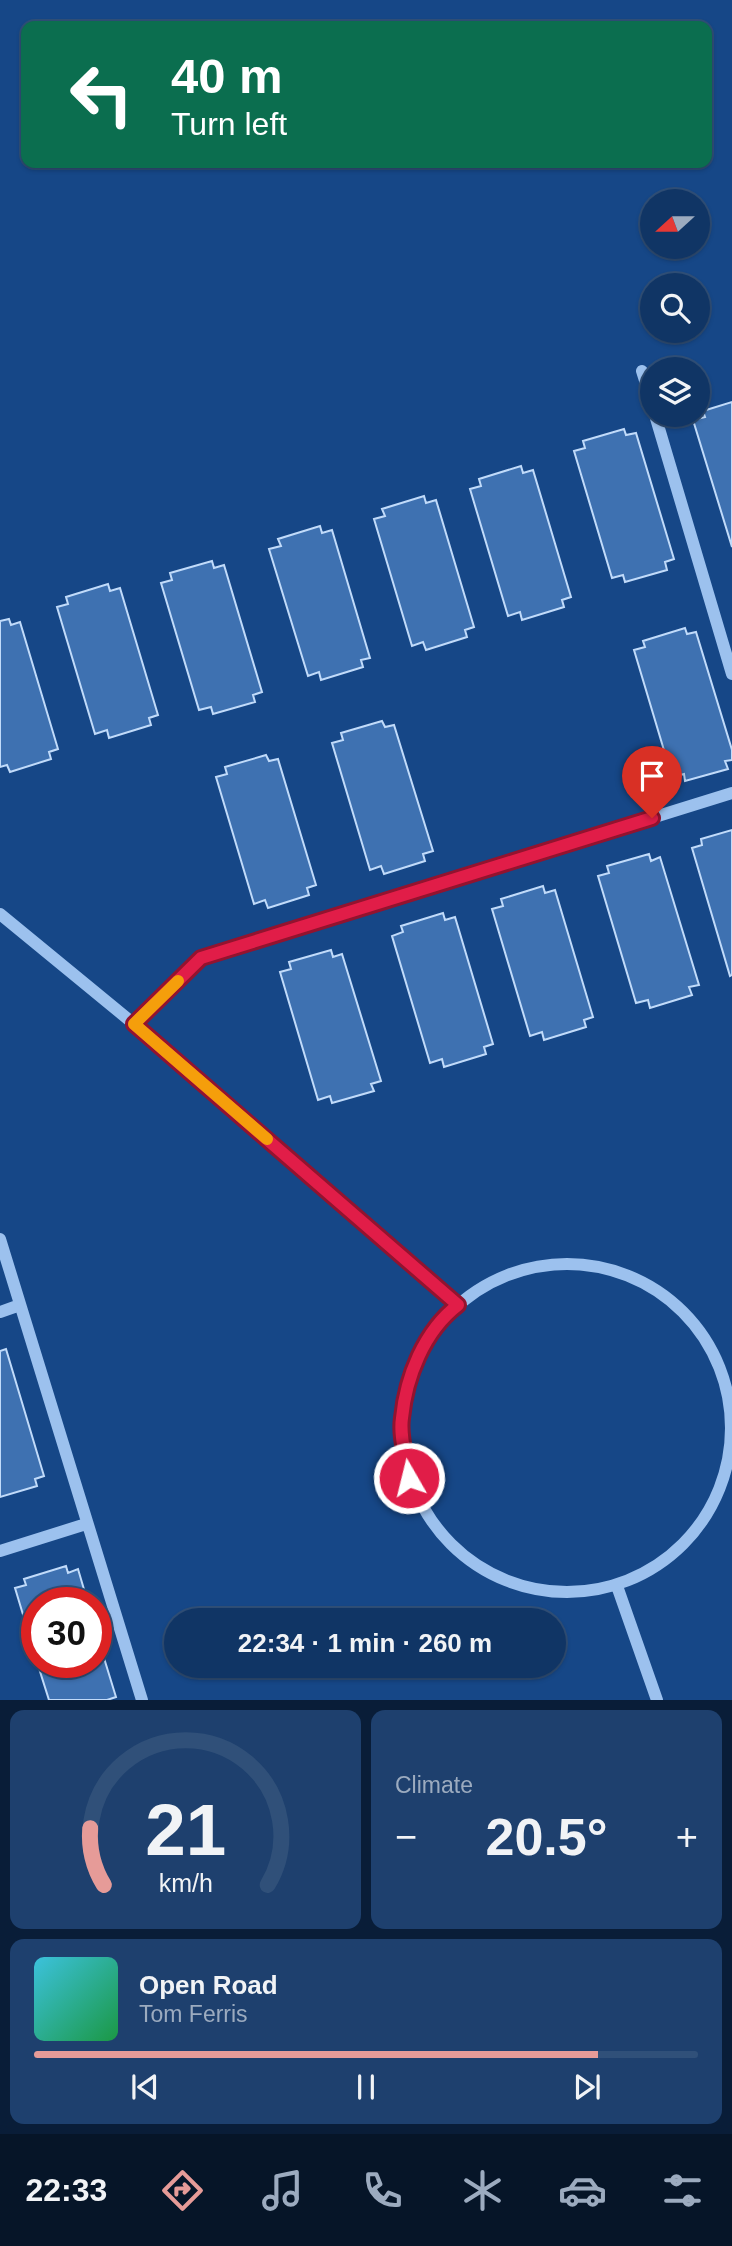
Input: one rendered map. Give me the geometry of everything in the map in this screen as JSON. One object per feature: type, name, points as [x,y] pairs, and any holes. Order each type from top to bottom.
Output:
[{"type":"street","points":[[659,427],[732,674]]},
{"type":"street","points":[[134,1024],[201,958],[732,793]]},
{"type":"street","points":[[0,914],[134,1024],[458,1305]]},
{"type":"street","points":[[0,1239],[142,1700]]},
{"type":"street","points":[[544,1263],[602,1265],[655,1287],[697,1326],[728,1376],[732,1429],[724,1480],[700,1526],[663,1563],[617,1586],[566,1594],[515,1585],[469,1561],[432,1524],[409,1478],[401,1421],[414,1364],[444,1315],[490,1280],[544,1263]]},
{"type":"street","points":[[0,1311],[20,1305]]},
{"type":"street","points":[[0,1551],[86,1524]]},
{"type":"street","points":[[617,1586],[657,1700]]},
{"type":"building","points":[[732,402],[732,547],[695,427],[710,427],[710,409]]},
{"type":"building","points":[[624,429],[626,435],[636,433],[674,559],[665,562],[667,570],[625,582],[623,575],[612,578],[574,451],[585,448],[583,441]]},
{"type":"building","points":[[521,466],[523,473],[533,470],[571,597],[562,600],[564,607],[522,620],[520,612],[508,616],[470,489],[481,486],[479,479]]},
{"type":"building","points":[[424,496],[426,503],[436,500],[474,627],[465,630],[467,637],[426,650],[423,642],[412,646],[374,519],[385,516],[382,509]]},
{"type":"building","points":[[320,526],[322,533],[332,530],[370,658],[361,660],[363,667],[321,680],[319,672],[308,676],[269,549],[281,546],[278,539]]},
{"type":"building","points":[[212,561],[214,568],[224,565],[262,692],[253,695],[255,702],[213,714],[211,707],[199,710],[161,583],[172,580],[170,573]]},
{"type":"building","points":[[108,584],[110,591],[120,588],[158,715],[149,718],[151,725],[109,738],[107,730],[95,734],[57,607],[68,604],[66,597]]},
{"type":"building","points":[[9,619],[11,625],[20,622],[58,749],[49,752],[51,759],[10,772],[7,765],[0,767],[0,621]]},
{"type":"building","points":[[685,628],[687,634],[696,632],[732,750],[732,760],[725,761],[728,769],[685,781],[684,774],[672,777],[634,650],[645,647],[643,641]]},
{"type":"building","points":[[382,721],[385,727],[394,725],[433,851],[423,854],[425,861],[384,874],[381,866],[370,870],[332,743],[343,740],[341,733]]},
{"type":"building","points":[[266,755],[269,761],[278,759],[316,885],[307,888],[309,895],[268,908],[265,900],[254,904],[216,777],[227,774],[225,767]]},
{"type":"building","points":[[732,830],[730,976],[692,848],[702,845],[701,839]]},
{"type":"building","points":[[649,854],[651,861],[660,857],[699,985],[689,987],[692,995],[650,1008],[648,1000],[636,1003],[598,876],[609,873],[607,866]]},
{"type":"building","points":[[543,886],[545,893],[555,890],[593,1017],[584,1020],[586,1027],[544,1040],[542,1032],[530,1036],[492,909],[503,906],[501,899]]},
{"type":"building","points":[[443,913],[445,920],[455,917],[493,1044],[484,1047],[486,1054],[444,1067],[442,1059],[430,1063],[392,936],[403,932],[401,926]]},
{"type":"building","points":[[331,950],[333,957],[342,954],[381,1081],[371,1084],[374,1091],[332,1103],[330,1096],[318,1100],[280,972],[291,969],[289,962]]},
{"type":"building","points":[[6,1349],[44,1476],[35,1479],[37,1486],[0,1497],[0,1351]]},
{"type":"building","points":[[66,1566],[68,1573],[78,1569],[83,1587],[21,1587],[21,1608],[15,1588],[26,1585],[24,1579]]},
{"type":"building","points":[[42,1678],[110,1678],[116,1697],[107,1700],[49,1700]]},
{"type":"slow traffic","points":[[178,981],[134,1024],[267,1139]]},
{"type":"route","points":[[409,1478],[401,1421],[414,1364],[444,1315],[458,1305],[134,1024],[201,958],[652,818]]}]
